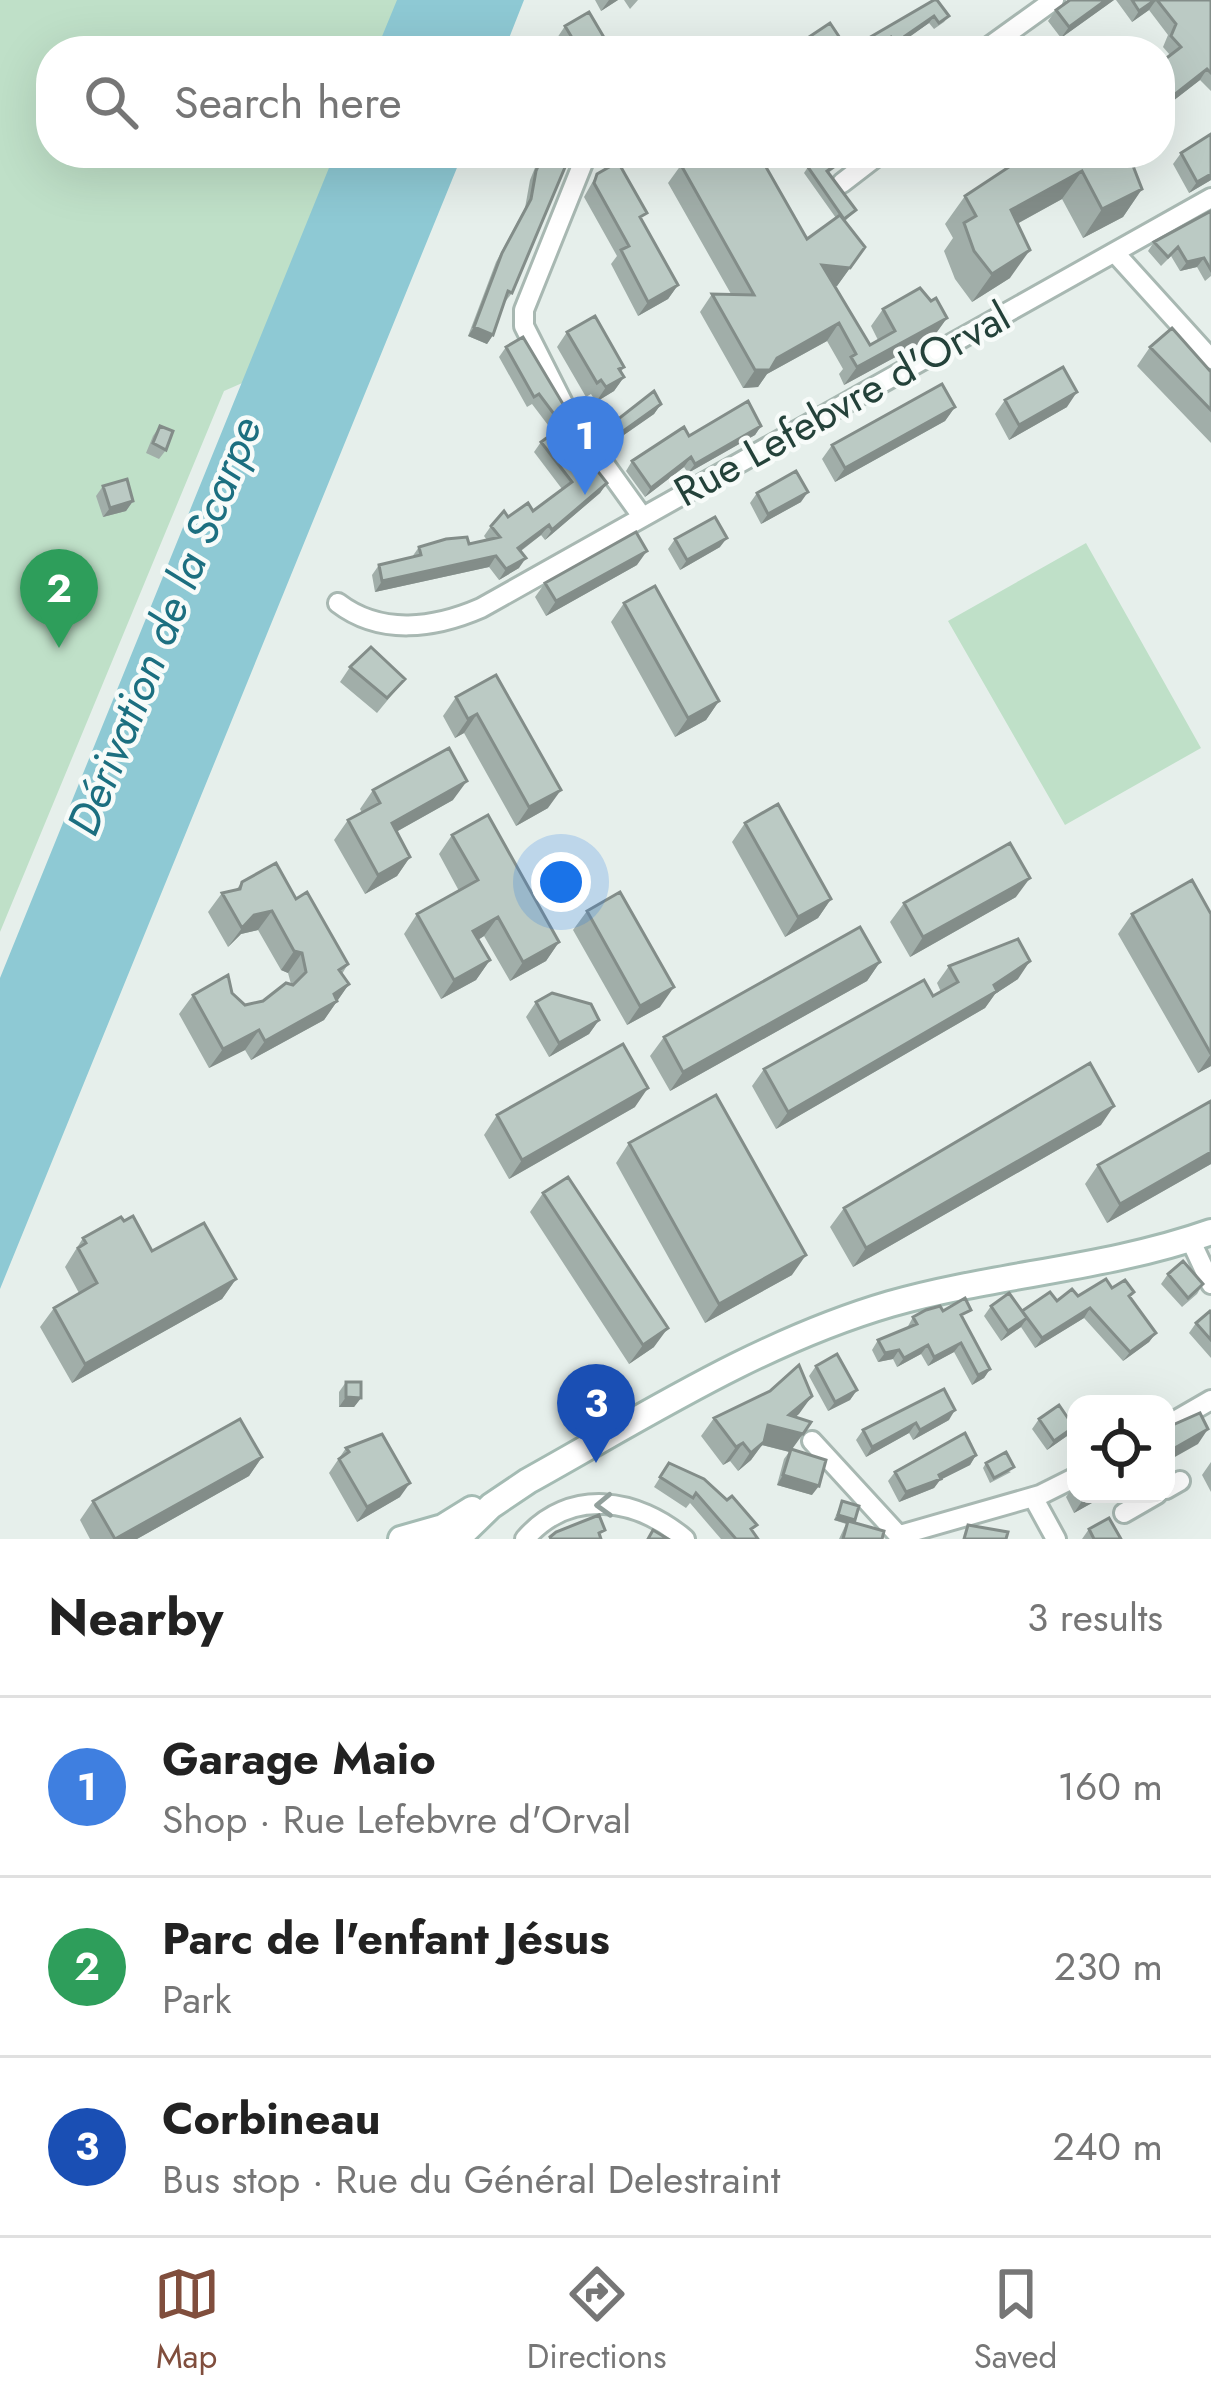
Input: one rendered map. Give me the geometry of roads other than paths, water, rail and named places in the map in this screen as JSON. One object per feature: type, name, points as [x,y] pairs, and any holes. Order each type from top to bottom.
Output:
[{"type":"main road","points":[[420,1536],[761,1354],[835,1323],[928,1295],[1111,1262],[1201,1235]]},
{"type":"main road","points":[[457,1539],[490,1506],[528,1481]]},
{"type":"street","points":[[1004,36],[1054,0]]},
{"type":"street","points":[[581,168],[524,310],[524,326],[578,430],[641,515]]},
{"type":"street","points":[[842,183],[862,168]]},
{"type":"street","name":"Rue Lefebvre d'Orval","points":[[338,603],[382,625],[452,619],[482,608],[1211,198]]},
{"type":"street","points":[[1114,253],[1211,359]]},
{"type":"street","points":[[1201,1235],[1211,1284]]},
{"type":"street","points":[[1175,1422],[1208,1408]]},
{"type":"street","points":[[812,1441],[901,1537],[1034,1497],[1067,1481]]},
{"type":"street","points":[[1034,1497],[1057,1539]]},
{"type":"street","points":[[525,1539],[558,1513],[611,1503],[636,1507],[685,1539]]},
{"type":"street","points":[[1124,1513],[1139,1503]]},
{"type":"water","points":[[397,0],[524,0],[510,36],[382,36]]},
{"type":"water","name":"Dérivation de la Scarpe","points":[[329,168],[457,168],[0,1289],[0,978]]},
{"type":"place","name":"Garage Maio","points":[[585,495]]},
{"type":"place","name":"Parc de l'enfant Jésus","points":[[59,648]]},
{"type":"place","name":"Corbineau","points":[[596,1463]]}]
